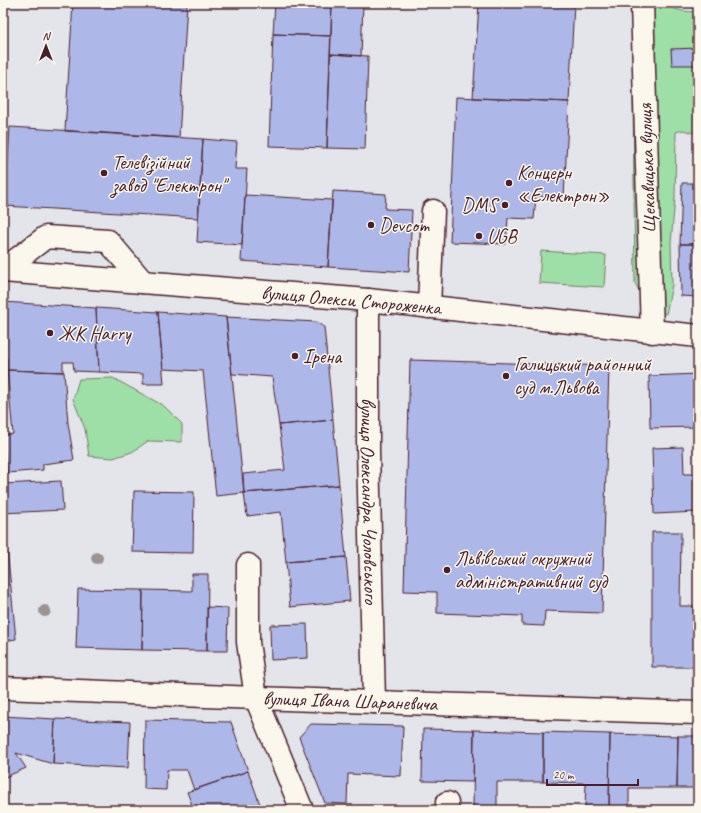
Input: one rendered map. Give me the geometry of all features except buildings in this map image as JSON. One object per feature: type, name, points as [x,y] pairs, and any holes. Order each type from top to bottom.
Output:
[{"type":"street","name":"Щекавицька вулиця","points":[[642,3],[652,332]]},
{"type":"street","points":[[429,307],[433,211]]},
{"type":"street","points":[[3,271],[46,237],[108,241],[143,282]]},
{"type":"street","name":"вулиця Олекси Стороженка","points":[[3,271],[368,300],[698,336]]},
{"type":"street","name":"вулиця Олександра Чоловського","points":[[368,300],[368,450],[374,702]]},
{"type":"street","points":[[248,565],[248,642],[256,698],[302,810]]},
{"type":"street","name":"вулиця Івана Шараневича","points":[[3,688],[698,713]]},
{"type":"green space","points":[[640,3],[664,3],[680,10],[690,12],[698,11],[698,134],[683,130],[676,132],[675,198],[671,243],[672,285],[666,314],[648,308],[635,283],[633,95],[634,48]]},
{"type":"green space","points":[[541,251],[606,255],[604,287],[539,283]]},
{"type":"green space","points":[[113,378],[164,406],[182,424],[182,442],[148,441],[132,452],[113,458],[89,456],[85,429],[73,399],[79,379]]},
{"type":"place","name":"Телевізійний завод \"Електрон\"","points":[[104,173]]},
{"type":"place","name":"Концерн «Електрон»","points":[[509,183]]},
{"type":"place","name":"DMS","points":[[505,205]]},
{"type":"place","name":"Devcom","points":[[371,225]]},
{"type":"place","name":"UGB","points":[[479,236]]},
{"type":"place","name":"ЖК Harry","points":[[50,333]]},
{"type":"place","name":"Ірена","points":[[295,356]]},
{"type":"place","name":"Галицький районний суд м.Львова","points":[[506,376]]},
{"type":"place","name":"Львівський окружний адміністративний суд","points":[[447,570]]}]
